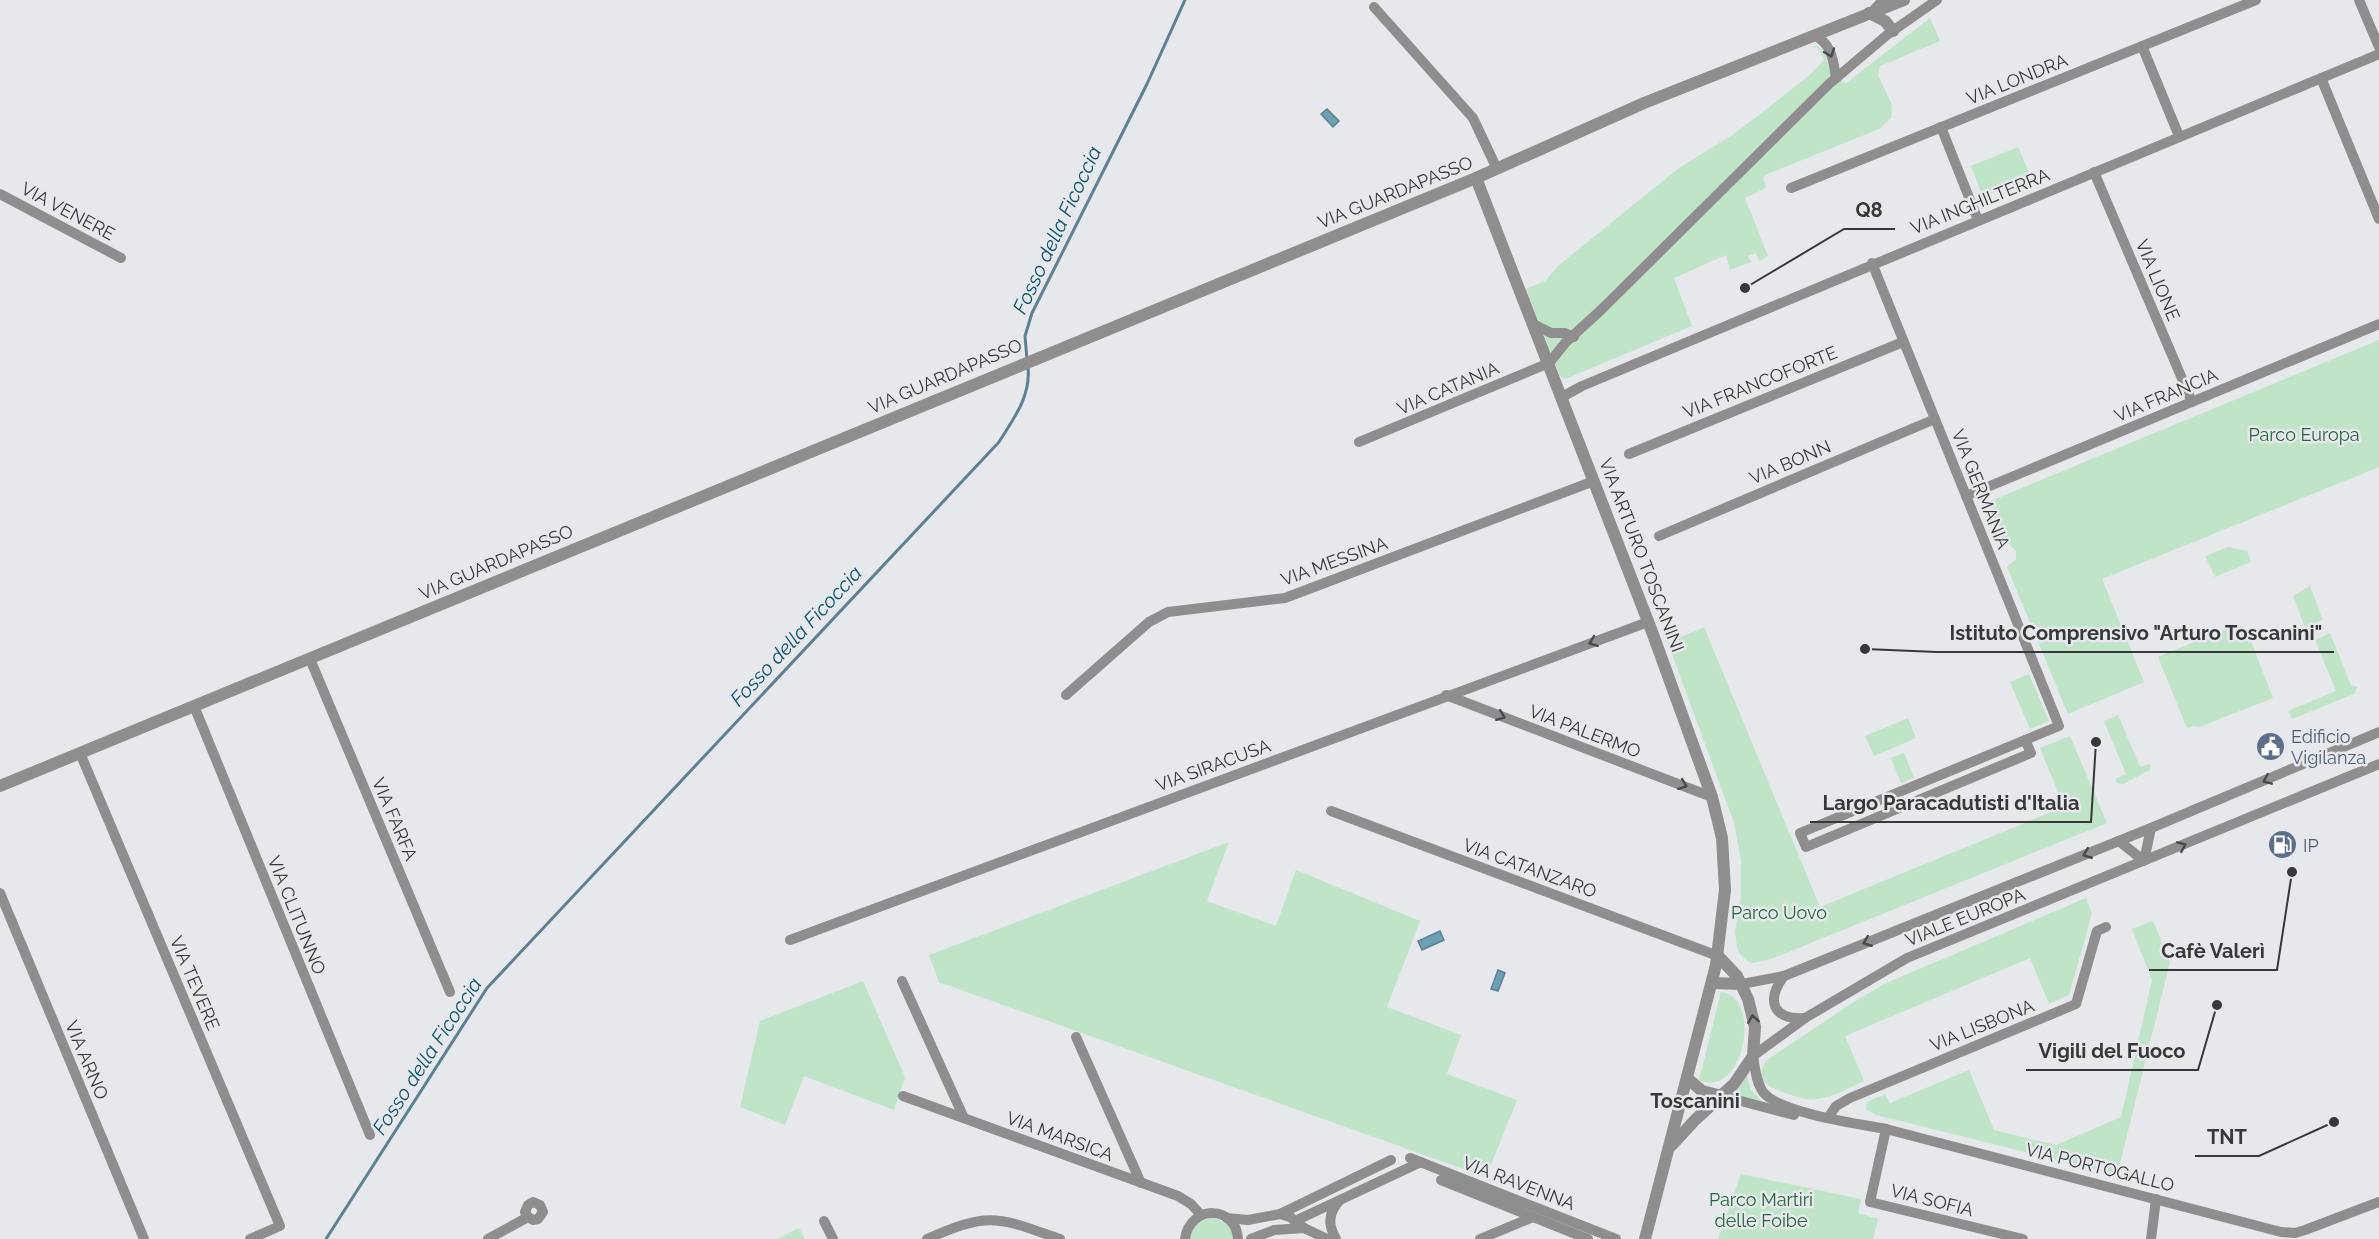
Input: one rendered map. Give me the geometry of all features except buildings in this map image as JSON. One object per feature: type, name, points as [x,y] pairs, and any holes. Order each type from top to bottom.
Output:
[{"type":"street","points":[[1883,0],[1870,12],[1885,21],[1893,31]]},
{"type":"street","name":"VIA GUARDAPASSO","points":[[0,786],[1476,178],[1644,103],[1904,0]]},
{"type":"street","points":[[1550,363],[1566,342],[1574,337],[1836,78],[1893,31],[1937,0]]},
{"type":"street","name":"VIA LONDRA","points":[[1791,188],[2256,0]]},
{"type":"street","points":[[2359,0],[2379,47]]},
{"type":"street","points":[[1374,7],[1473,118],[1497,169]]},
{"type":"street","points":[[1814,35],[1823,39],[1830,49],[1836,78]]},
{"type":"street","points":[[2142,46],[2179,136]]},
{"type":"street","name":"VIA INGHILTERRA","points":[[1562,397],[1582,386],[1872,264],[2379,54]]},
{"type":"street","points":[[2321,78],[2379,219]]},
{"type":"street","points":[[1941,127],[1978,220]]},
{"type":"street","name":"VIA LIONE","points":[[2094,172],[2192,402]]},
{"type":"street","name":"VIA ARTURO TOSCANINI","points":[[1476,178],[1550,363],[1648,622],[1713,797],[1721,831],[1725,896],[1718,956],[1645,1239]]},
{"type":"street","name":"VIA VENERE","points":[[0,194],[121,258]]},
{"type":"street","name":"VIA GERMANIA","points":[[1872,264],[2059,726],[2025,740]]},
{"type":"street","name":"VIA FRANCIA","points":[[1966,496],[2379,324]]},
{"type":"street","points":[[1535,325],[1551,333],[1565,333],[1574,337]]},
{"type":"street","name":"VIA FRANCOFORTE","points":[[1629,454],[1903,342]]},
{"type":"street","name":"VIA CATANIA","points":[[1359,442],[1550,363]]},
{"type":"street","name":"VIA BONN","points":[[1659,536],[1935,419]]},
{"type":"street","name":"VIA MESSINA","points":[[1066,695],[1149,622],[1168,612],[1285,598],[1594,481]]},
{"type":"street","name":"VIA SIRACUSA","points":[[790,940],[1648,622]]},
{"type":"street","name":"VIA FARFA","points":[[310,659],[450,992]]},
{"type":"street","name":"VIA PALERMO","points":[[1446,695],[1713,797]]},
{"type":"street","name":"VIA CLITUNNO","points":[[194,706],[370,1135]]},
{"type":"street","name":"VIALE EUROPA","points":[[1742,984],[1784,976],[2151,828],[2379,732]]},
{"type":"street","points":[[2025,740],[2031,753],[1806,846],[1800,833],[2025,740]]},
{"type":"street","name":"VIA TEVERE","points":[[80,753],[280,1226],[250,1239]]},
{"type":"street","name":"VIALE EUROPA","points":[[1753,1056],[1805,1018],[1907,958],[2379,764]]},
{"type":"street","name":"VIA CATANZARO","points":[[1331,811],[1718,956]]},
{"type":"street","points":[[2119,841],[2144,861],[2151,828]]},
{"type":"street","name":"VIA ARNO","points":[[0,893],[144,1239]]},
{"type":"street","name":"VIA LISBONA","points":[[1828,1118],[1836,1106],[1850,1098],[2076,1004],[2097,931],[2106,927]]},
{"type":"street","points":[[1718,956],[1731,968],[1742,984],[1754,1022],[1753,1056]]},
{"type":"street","points":[[1784,976],[1774,992],[1776,1008],[1788,1018],[1805,1018]]},
{"type":"street","points":[[902,981],[964,1118]]},
{"type":"street","points":[[1712,983],[1742,984]]},
{"type":"street","points":[[1076,1036],[1141,1183]]},
{"type":"street","name":"VIA ARTURO TOSCANINI","points":[[1669,1148],[1695,1119],[1734,1084],[1753,1056]]},
{"type":"street","name":"VIA PORTOGALLO","points":[[1753,1056],[1757,1079],[1765,1094],[1776,1102],[1828,1118],[1886,1129],[2281,1232],[2295,1233],[2379,1202]]},
{"type":"street","points":[[1687,1078],[1702,1091],[1722,1096]]},
{"type":"street","name":"VIA MARSICA","points":[[903,1096],[1183,1198],[1201,1215]]},
{"type":"street","name":"VIA PORTOGALLO","points":[[1722,1096],[1797,1116],[1809,1113]]},
{"type":"street","name":"VIA SOFIA","points":[[1886,1129],[1870,1202],[2023,1239]]},
{"type":"street","points":[[1185,1239],[1190,1224],[1201,1215],[1218,1214],[1227,1218],[1248,1220],[1280,1214],[1391,1160]]},
{"type":"street","name":"VIA RAVENNA","points":[[1377,1183],[1415,1160],[1616,1239]]},
{"type":"street","points":[[1295,1221],[1377,1183],[1371,1170]]},
{"type":"street","points":[[1442,1180],[1588,1239]]},
{"type":"street","points":[[2151,1239],[2156,1199]]},
{"type":"street","points":[[1336,1239],[1331,1228],[1330,1217],[1339,1201]]},
{"type":"street","points":[[1280,1214],[1327,1239]]},
{"type":"street","points":[[488,1239],[528,1217]]},
{"type":"street","points":[[1480,1239],[1533,1217]]},
{"type":"street","points":[[1227,1218],[1233,1225],[1238,1239]]},
{"type":"street","points":[[927,1239],[974,1220],[993,1219],[1014,1223],[1059,1239]]},
{"type":"street","points":[[824,1221],[833,1239]]},
{"type":"street","points":[[1251,1239],[1274,1230],[1304,1228]]},
{"type":"green space","points":[[1930,18],[1940,41],[1880,66],[1878,75],[1892,105],[1891,118],[1879,129],[1765,175],[1764,189],[1745,198],[1768,256],[1759,261],[1756,253],[1748,256],[1751,262],[1730,270],[1726,255],[1674,278],[1692,326],[1565,379],[1560,376],[1526,289],[1545,281],[1559,265],[1679,168],[1731,136],[1811,74],[1824,60],[1818,48],[1809,47],[1818,46],[1826,56],[1829,69],[1845,84]]},
{"type":"green space","points":[[2018,147],[2031,177],[1983,197],[1971,166]]},
{"type":"green space","name":"Parco Europa","points":[[2379,340],[2379,467],[2102,579],[2144,682],[2068,714],[2007,567],[2016,559],[2016,551],[2007,542],[1998,544],[1981,505]]},
{"type":"green space","points":[[2228,547],[2247,551],[2251,562],[2215,577],[2205,556]]},
{"type":"green space","points":[[2310,586],[2323,620],[2305,627],[2293,596]]},
{"type":"green space","points":[[2238,624],[2246,628],[2273,698],[2199,727],[2187,728],[2158,657]]},
{"type":"green space","name":"Parco Uovo","points":[[1704,627],[1820,907],[2064,807],[2040,748],[2070,736],[2107,823],[1771,959],[1754,963],[1747,961],[1739,953],[1735,932],[1741,895],[1741,860],[1734,823],[1668,643]]},
{"type":"green space","points":[[2330,633],[2351,685],[2358,687],[2354,694],[2292,719],[2288,711],[2336,691],[2315,640]]},
{"type":"green space","points":[[2029,674],[2049,721],[2030,729],[2010,682]]},
{"type":"green space","points":[[2118,715],[2140,767],[2150,764],[2151,766],[2150,770],[2123,784],[2117,783],[2115,779],[2126,774],[2104,721]]},
{"type":"green space","points":[[1908,718],[1916,738],[1874,756],[1865,736]]},
{"type":"green space","points":[[1904,753],[1914,778],[1901,783],[1891,758]]},
{"type":"green space","points":[[1229,842],[1207,901],[1276,926],[1296,870],[1420,921],[1387,1007],[1461,1035],[1447,1074],[1517,1100],[1486,1177],[939,982],[929,955]]},
{"type":"green space","points":[[2086,898],[2092,914],[2069,995],[2049,1004],[2030,958],[1845,1036],[1864,1081],[1840,1092],[1828,1097],[1806,1099],[1776,1090],[1762,1079],[1761,1073],[1767,1060],[1884,984]]},
{"type":"green space","points":[[2153,921],[2170,962],[2117,1175],[1876,1115],[1866,1109],[1867,1102],[1885,1094],[1890,1103],[1969,1070],[1994,1130],[2056,1145],[2121,1117],[2152,980],[2132,929]]},
{"type":"green space","points":[[863,981],[905,1077],[894,1110],[804,1076],[785,1125],[740,1107],[760,1021]]},
{"type":"green space","points":[[1721,992],[1734,998],[1742,1011],[1745,1027],[1743,1045],[1737,1062],[1727,1075],[1714,1082],[1699,1080]]},
{"type":"green space","points":[[1747,1075],[1751,1090],[1763,1102],[1734,1097]]},
{"type":"green space","name":"Parco Martiri delle Foibe","points":[[1741,1174],[1861,1199],[1858,1213],[1878,1219],[1873,1239],[1718,1239]]},
{"type":"green space","points":[[1210,1218],[1226,1224],[1231,1230],[1233,1239],[1190,1239],[1197,1226]]},
{"type":"green space","points":[[799,1228],[805,1239],[777,1239]]},
{"type":"water","points":[[1327,109],[1339,121],[1333,127],[1321,114]]},
{"type":"water","points":[[1440,931],[1444,940],[1422,950],[1418,941]]},
{"type":"water","points":[[1498,970],[1505,973],[1498,991],[1491,989]]},
{"type":"waterway","name":"Fosso della Ficoccia","points":[[1027,360],[1025,336],[1032,313],[1147,84],[1185,0]]},
{"type":"waterway","name":"Fosso della Ficoccia","points":[[326,1239],[487,988],[999,442],[1024,397],[1028,367]]},
{"type":"place","name":"Q8","points":[[1745,288]]},
{"type":"place","name":"Istituto Comprensivo \"Arturo Toscanini\"","points":[[1865,649]]},
{"type":"place","name":"Largo Paracadutisti d'Italia","points":[[2096,742]]},
{"type":"place","name":"Edificio Vigilanza","points":[[2270,746]]},
{"type":"place","name":"IP","points":[[2282,845]]},
{"type":"place","name":"Cafè Valerì","points":[[2292,872]]},
{"type":"place","name":"Vigili del Fuoco","points":[[2217,1005]]},
{"type":"place","name":"TNT","points":[[2334,1122]]},
{"type":"district","name":"Toscanini","points":[[1695,1101]]}]
